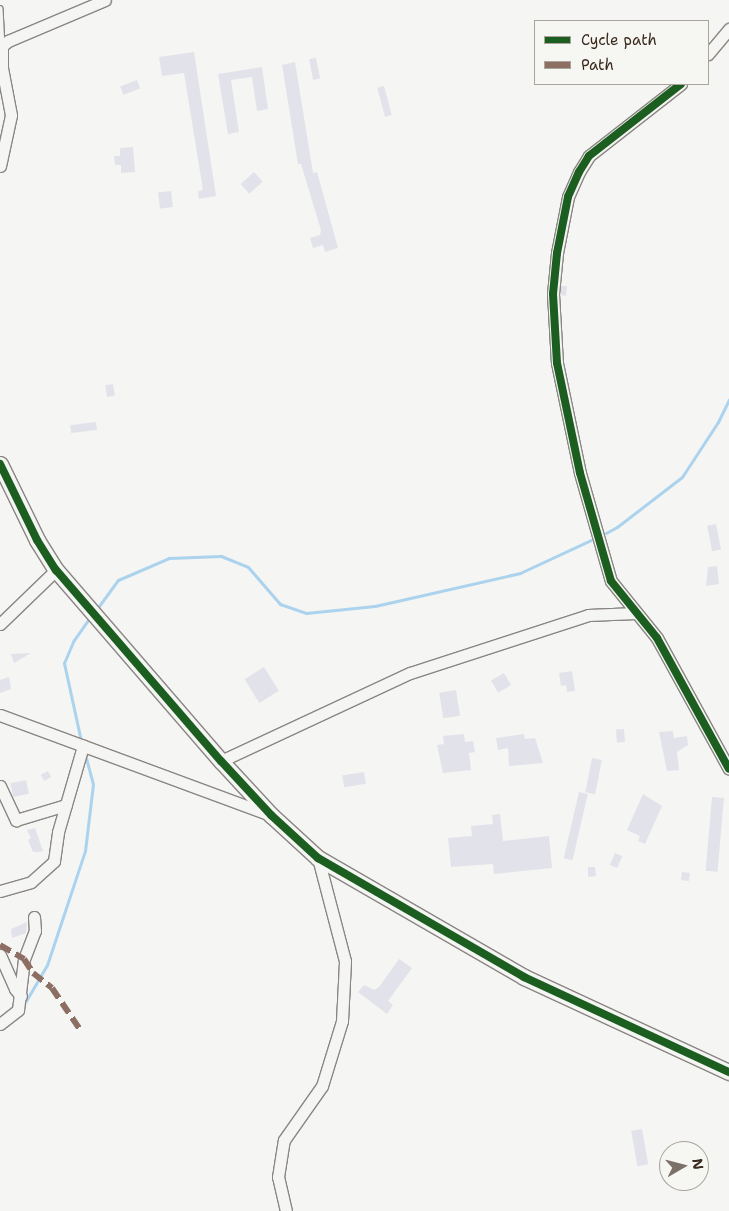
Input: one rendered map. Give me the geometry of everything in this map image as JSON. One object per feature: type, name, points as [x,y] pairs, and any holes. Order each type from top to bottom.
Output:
[{"type":"street","points":[[0,166],[11,115],[2,68],[2,46],[16,37],[105,0]]},
{"type":"street","points":[[709,53],[729,29]]},
{"type":"street","points":[[679,85],[589,156],[579,172],[568,197],[553,294],[557,363],[580,473],[611,581],[657,638],[729,769]]},
{"type":"street","points":[[0,464],[37,540],[56,570],[221,761],[271,815],[318,858],[524,977],[729,1072]]},
{"type":"street","points":[[0,624],[56,570]]},
{"type":"street","points":[[221,761],[410,673],[588,615],[636,613]]},
{"type":"street","points":[[0,715],[271,815]]},
{"type":"street","points":[[0,891],[31,882],[51,866],[56,857],[58,832],[83,746]]},
{"type":"street","points":[[0,786],[16,820],[66,805]]},
{"type":"street","points":[[286,1211],[278,1177],[284,1140],[322,1086],[342,1021],[345,961],[318,858]]},
{"type":"street","points":[[0,1024],[18,1010],[24,959],[35,931],[34,917]]},
{"type":"street","points":[[0,955],[15,989],[21,996]]},
{"type":"lane","points":[[0,9],[2,46]]},
{"type":"building","points":[[194,52],[216,196],[199,199],[198,191],[203,190],[184,73],[162,76],[159,57]]},
{"type":"building","points":[[316,58],[320,79],[313,80],[309,59]]},
{"type":"building","points":[[295,62],[313,173],[317,172],[338,248],[325,252],[323,245],[313,248],[310,238],[320,235],[321,230],[301,164],[298,164],[282,65]]},
{"type":"building","points":[[262,67],[268,109],[257,111],[252,77],[231,80],[239,132],[228,134],[218,74]]},
{"type":"building","points":[[137,80],[140,88],[123,95],[120,86]]},
{"type":"building","points":[[384,86],[392,115],[385,117],[377,88]]},
{"type":"building","points":[[133,147],[135,172],[121,173],[121,165],[115,165],[114,156],[120,156],[120,148]]},
{"type":"building","points":[[254,172],[263,182],[249,194],[241,184]]},
{"type":"building","points":[[171,191],[173,207],[160,208],[158,193]]},
{"type":"building","points":[[561,286],[567,286],[566,296],[561,295]]},
{"type":"building","points":[[113,384],[115,396],[107,397],[105,385]]},
{"type":"building","points":[[96,422],[97,430],[71,433],[70,425]]},
{"type":"building","points":[[716,524],[721,550],[712,551],[707,526]]},
{"type":"building","points":[[717,566],[719,584],[706,586],[708,567]]},
{"type":"building","points":[[31,653],[14,663],[11,654]]},
{"type":"building","points":[[264,667],[279,691],[259,703],[244,679]]},
{"type":"building","points":[[572,671],[575,691],[567,692],[566,685],[561,686],[559,673]]},
{"type":"building","points":[[504,673],[511,685],[498,693],[491,680]]},
{"type":"building","points":[[9,677],[11,689],[0,693],[0,680]]},
{"type":"building","points":[[456,690],[460,716],[443,718],[439,693]]},
{"type":"building","points":[[624,729],[625,742],[617,743],[616,730]]},
{"type":"building","points":[[673,731],[674,738],[687,736],[688,745],[677,752],[679,770],[667,771],[659,732]]},
{"type":"building","points":[[464,734],[465,742],[473,741],[475,752],[469,753],[471,770],[443,773],[437,745],[444,744],[443,736]]},
{"type":"building","points":[[524,734],[525,739],[535,738],[543,763],[509,766],[508,748],[498,750],[496,738]]},
{"type":"building","points":[[592,758],[602,760],[595,794],[585,792]]},
{"type":"building","points":[[48,771],[51,777],[44,781],[41,775]]},
{"type":"building","points":[[364,772],[366,784],[344,787],[342,775]]},
{"type":"building","points":[[26,780],[29,794],[13,797],[10,783]]},
{"type":"building","points":[[579,792],[588,794],[572,860],[564,858]]},
{"type":"building","points":[[643,794],[662,806],[645,844],[638,841],[640,836],[627,830]]},
{"type":"building","points":[[712,797],[724,798],[718,872],[706,871]]},
{"type":"building","points":[[500,814],[503,841],[549,836],[552,868],[494,874],[493,864],[451,867],[448,838],[472,836],[471,826],[493,824],[492,815]]},
{"type":"building","points":[[35,828],[43,851],[33,852],[28,840],[31,838],[27,830]]},
{"type":"building","points":[[615,853],[622,856],[617,868],[610,865]]},
{"type":"building","points":[[588,867],[595,867],[596,876],[588,877]]},
{"type":"building","points":[[682,872],[690,873],[689,881],[681,880]]},
{"type":"building","points":[[27,922],[26,933],[12,938],[11,929]]},
{"type":"building","points":[[399,959],[412,968],[388,1001],[393,1005],[387,1014],[358,992],[364,985],[374,990],[379,987]]},
{"type":"building","points":[[642,1129],[648,1164],[637,1166],[631,1131]]},
{"type":"waterway","points":[[606,533],[617,527],[682,477],[718,422],[729,399]]},
{"type":"waterway","points":[[99,606],[118,580],[169,558],[221,556],[248,567],[280,604],[306,613],[375,606],[520,573],[591,540]]},
{"type":"waterway","points":[[81,741],[64,663],[74,640],[88,620]]},
{"type":"waterway","points":[[23,1006],[47,965],[85,851],[93,784],[85,754]]},
{"type":"waterway","points":[[5,1026],[15,1018]]},
{"type":"marked path","points":[[0,945],[24,959],[33,973],[52,988],[81,1031]]},
{"type":"cycle path","points":[[680,85],[589,156],[579,172],[568,197],[557,253],[553,294],[557,363],[580,473],[611,581],[657,638],[729,769]]},
{"type":"cycle path","points":[[0,464],[37,540],[56,570],[221,761],[271,815],[318,858],[524,977],[729,1072]]}]
